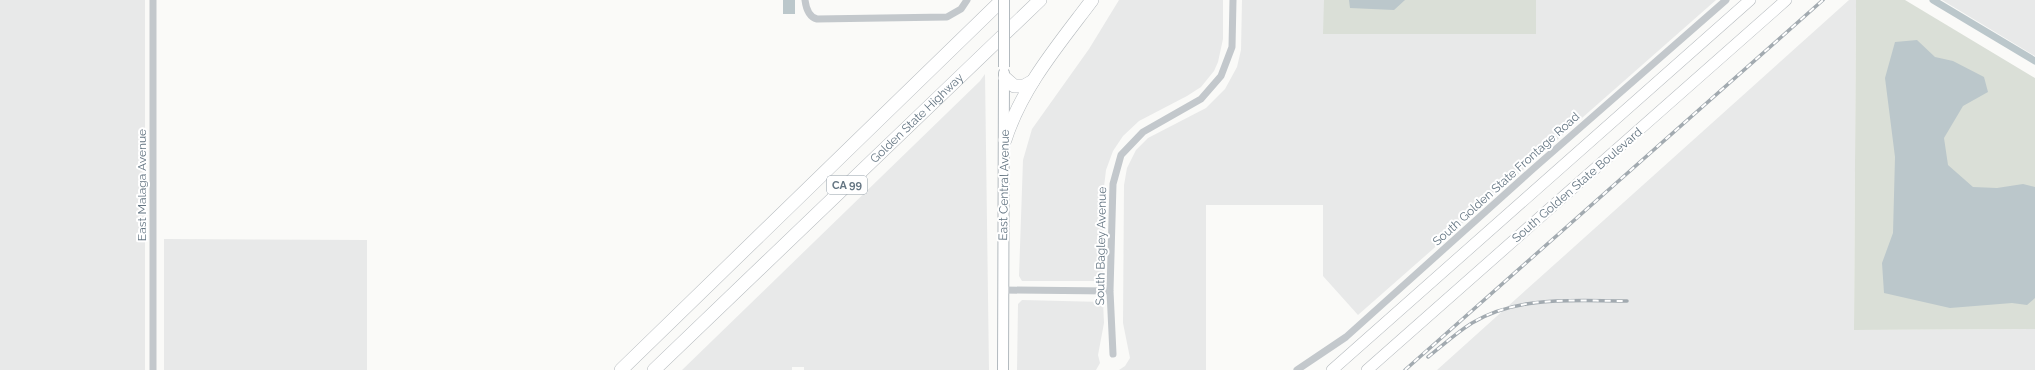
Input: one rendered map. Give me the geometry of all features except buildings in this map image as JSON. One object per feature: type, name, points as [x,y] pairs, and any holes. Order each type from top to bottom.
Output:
[{"type":"highway","name":"CA 99","points":[[621,370],[1003,0]]},
{"type":"highway","name":"Golden State Highway","points":[[654,370],[1040,0]]},
{"type":"highway","points":[[1005,140],[1016,110],[1033,80],[1092,0]]},
{"type":"highway","points":[[1004,73],[1014,86],[1024,86],[1033,80]]},
{"type":"main road","name":"East Central Avenue","points":[[1003,0],[1005,140],[1003,370]]},
{"type":"main road","name":"South Golden State Boulevard","points":[[1332,370],[1750,0]]},
{"type":"main road","name":"South Golden State Boulevard","points":[[1367,370],[1786,0]]},
{"type":"street","name":"East Malaga Avenue","points":[[153,0],[153,370]]},
{"type":"street","points":[[805,0],[808,12],[813,18],[817,19],[947,17],[961,9],[967,0]]},
{"type":"street","name":"South Bagley Avenue","points":[[1113,354],[1110,291],[1113,184],[1122,155],[1143,132],[1201,98],[1221,76],[1232,47],[1233,0]]},
{"type":"street","name":"South Golden State Frontage Road","points":[[1297,370],[1346,337],[1533,169],[1726,0]]},
{"type":"street","points":[[1003,290],[1110,291]]},
{"type":"shaded area","points":[[0,0],[145,0],[145,370],[0,370]]},
{"type":"shaded area","points":[[783,0],[795,0],[795,14],[783,14]]},
{"type":"shaded area","points":[[1119,0],[1223,0],[1223,39],[1218,62],[1214,71],[1201,87],[1139,121],[1123,136],[1113,151],[1106,170],[1104,187],[1103,279],[1100,281],[1022,281],[1019,276],[1023,160],[1032,129],[1089,49]]},
{"type":"shaded area","points":[[1242,0],[1324,0],[1324,34],[1536,34],[1536,0],[1716,0],[1358,315],[1323,276],[1323,205],[1206,205],[1206,370],[1119,370],[1125,366],[1130,358],[1123,323],[1124,185],[1127,168],[1136,150],[1148,138],[1206,108],[1225,89],[1237,67],[1241,50]]},
{"type":"shaded area","points":[[1324,0],[1536,0],[1536,34],[1323,34]]},
{"type":"shaded area","points":[[1349,0],[1405,0],[1394,10],[1350,8]]},
{"type":"shaded area","points":[[1849,0],[1856,0],[1854,330],[2035,329],[2035,370],[1437,370]]},
{"type":"shaded area","points":[[1856,0],[1905,0],[2035,78],[2035,329],[1854,330]]},
{"type":"shaded area","points":[[1942,0],[2035,0],[2035,56]]},
{"type":"shaded area","points":[[1917,40],[1935,57],[1953,61],[1984,77],[1988,92],[1963,106],[1944,138],[1948,165],[1973,187],[1997,188],[2023,184],[2035,187],[2035,298],[2027,305],[2012,303],[1950,308],[1884,293],[1882,263],[1893,233],[1895,157],[1885,78],[1895,42]]},
{"type":"shaded area","points":[[985,74],[989,370],[804,370],[804,367],[792,367],[792,370],[682,370],[980,81]]},
{"type":"shaded area","points":[[164,239],[367,240],[367,370],[164,370]]},
{"type":"shaded area","points":[[1022,300],[1103,302],[1104,323],[1098,355],[1100,363],[1096,370],[1017,370],[1018,304]]},
{"type":"waterway","points":[[1933,0],[2035,61]]},
{"type":"railway","points":[[1405,370],[1823,0]]},
{"type":"railway","points":[[1428,357],[1472,323],[1490,314],[1509,308],[1547,302],[1627,301]]}]
